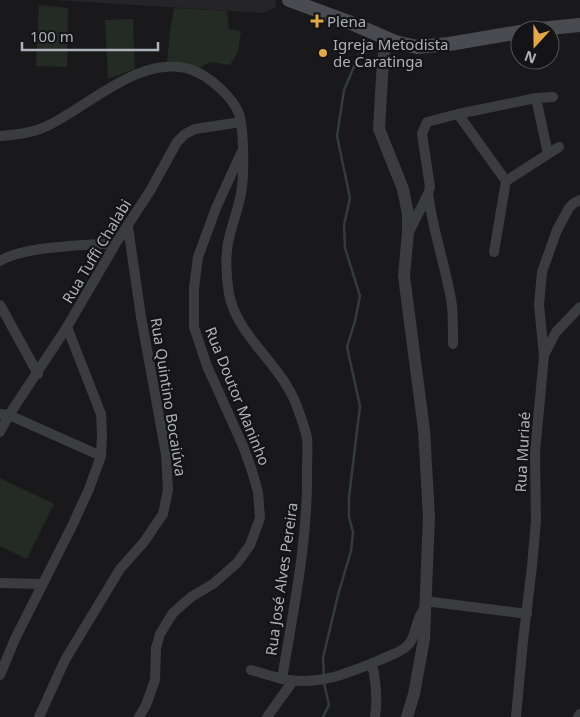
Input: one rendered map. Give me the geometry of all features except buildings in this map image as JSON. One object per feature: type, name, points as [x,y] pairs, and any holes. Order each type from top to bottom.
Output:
[{"type":"main road","points":[[297,2],[387,38],[416,47],[449,44],[510,34]]},
{"type":"main road","points":[[560,27],[580,25]]},
{"type":"street","points":[[387,38],[383,60],[379,129],[403,189],[408,214],[404,276],[424,430],[429,516],[424,639],[419,669],[407,717]]},
{"type":"street","name":"Rua Doutor Maninho","points":[[0,136],[21,134],[45,127],[99,94],[135,75],[160,68],[174,67],[191,69],[211,80],[238,110],[241,122],[242,150],[216,208],[198,257],[194,288],[194,327],[207,366],[243,446],[252,471],[258,492],[260,518],[250,545],[237,563],[213,584],[191,597],[173,613],[166,624],[160,634],[156,648],[155,680],[146,705],[139,717]]},
{"type":"street","points":[[453,344],[452,306],[436,239],[428,194],[430,177],[422,134],[423,128],[427,122],[458,114],[536,98],[553,97]]},
{"type":"street","points":[[536,98],[548,154]]},
{"type":"street","points":[[458,114],[506,181],[494,252]]},
{"type":"street","name":"Rua Tuffi Chalabi","points":[[0,432],[4,414],[38,374],[116,243],[128,227],[177,142],[195,129],[241,122]]},
{"type":"street","points":[[506,181],[559,147]]},
{"type":"street","name":"Rua José Alves Pereira","points":[[242,150],[242,188],[229,238],[226,262],[229,295],[241,325],[284,381],[295,403],[306,436],[307,505],[303,546],[282,679]]},
{"type":"street","points":[[408,233],[428,194]]},
{"type":"street","name":"Rua Muriaé","points":[[516,717],[536,521],[536,452],[544,356],[539,305],[542,272],[557,230],[569,208],[580,200]]},
{"type":"street","name":"Rua Quintino Bocaiúva","points":[[40,717],[66,660],[120,569],[144,542],[163,514],[168,490],[166,454],[141,317],[128,227]]},
{"type":"street","points":[[0,261],[27,252],[64,246],[116,243]]},
{"type":"street","points":[[0,305],[38,374]]},
{"type":"street","points":[[544,356],[556,332],[580,307]]},
{"type":"street","points":[[0,675],[15,639],[89,489],[101,456],[101,414],[67,328]]},
{"type":"street","points":[[4,414],[101,456]]},
{"type":"street","points":[[0,583],[43,584]]},
{"type":"street","points":[[425,604],[527,614]]},
{"type":"street","points":[[251,670],[293,681],[334,678],[353,672],[407,646],[411,641],[425,604]]},
{"type":"street","points":[[372,663],[377,684],[375,717]]},
{"type":"street","points":[[267,717],[293,681]]},
{"type":"shaded area","points":[[55,0],[275,0],[276,7],[263,13]]},
{"type":"shaded area","points":[[39,5],[68,8],[67,67],[36,66]]},
{"type":"shaded area","points":[[174,8],[227,11],[229,29],[241,31],[238,52],[230,65],[210,62],[198,69],[167,64]]},
{"type":"shaded area","points":[[133,19],[135,69],[108,79],[105,20]]},
{"type":"shaded area","points":[[0,478],[54,504],[27,559],[0,546]]},
{"type":"waterway","points":[[324,677],[323,658],[351,551],[353,532],[349,517],[349,497],[360,406],[347,347],[360,296],[345,248],[344,225],[350,198],[337,136],[344,90],[362,48]]},
{"type":"waterway","points":[[323,717],[329,705],[324,683]]},
{"type":"place","name":"Plena","points":[[317,21]]},
{"type":"place","name":"Igreja Metodista de Caratinga","points":[[323,53]]}]
